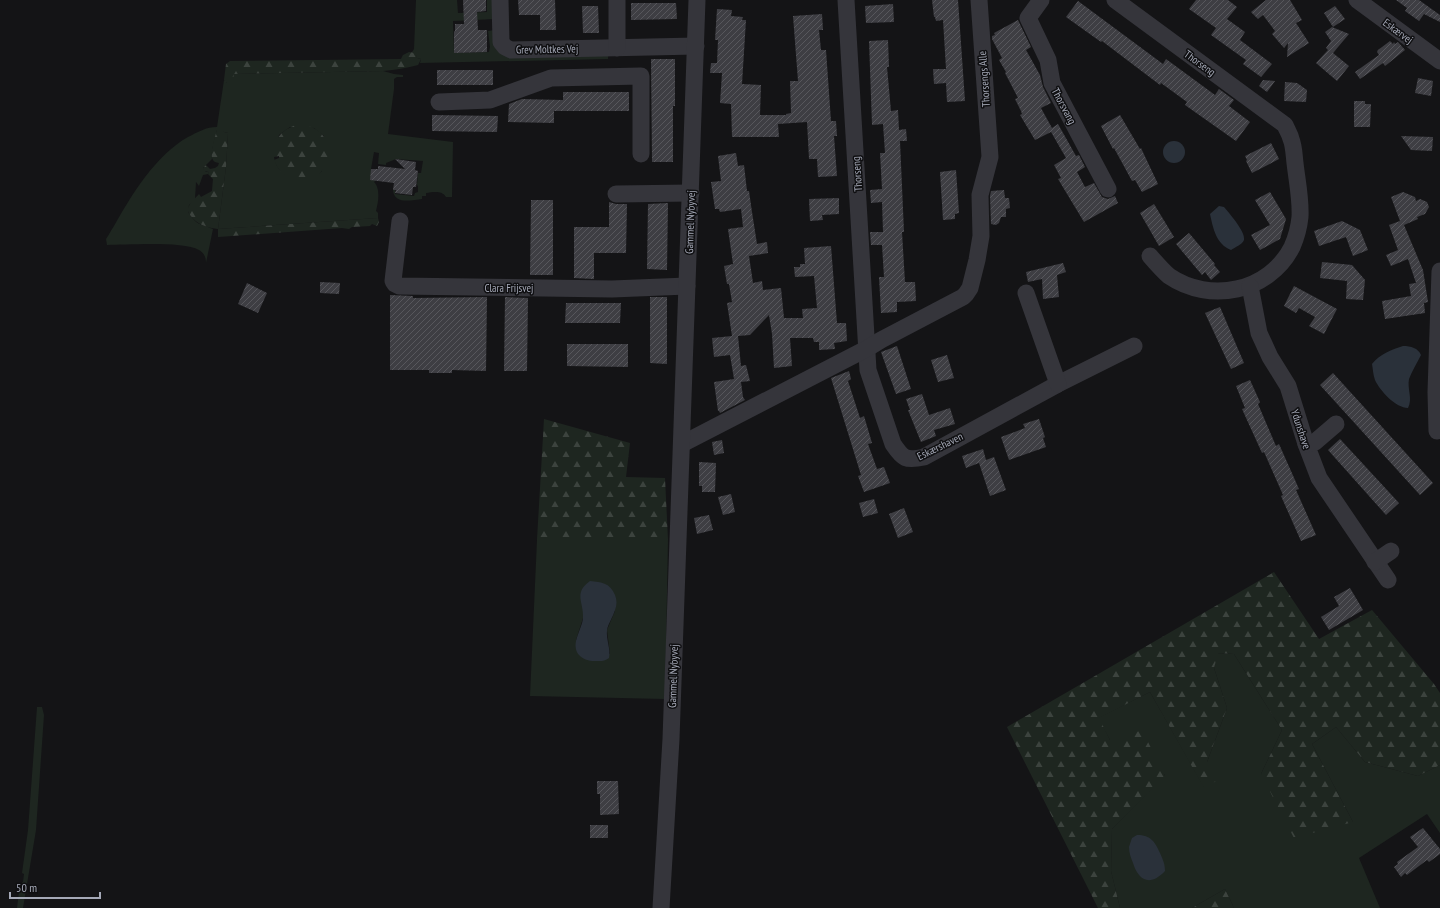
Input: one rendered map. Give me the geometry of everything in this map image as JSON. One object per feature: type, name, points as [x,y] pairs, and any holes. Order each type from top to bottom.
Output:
[{"type":"street","name":"Grev Moltkes Vej","points":[[500,0],[501,38],[503,44],[507,48],[518,51],[696,46]]},
{"type":"street","points":[[616,76],[615,48],[617,0]]},
{"type":"street","name":"Gammel Nybyvej","points":[[661,908],[671,739],[697,0]]},
{"type":"street","name":"Thorseng","points":[[846,0],[868,348]]},
{"type":"street","name":"Thorsengs Alle","points":[[868,348],[963,297],[970,288],[981,236],[980,195],[990,157],[979,0]]},
{"type":"street","name":"Thorsvang","points":[[1042,0],[1028,18],[1048,60],[1052,83],[1108,189]]},
{"type":"street","name":"Thorseng","points":[[1114,0],[1285,125],[1292,140],[1300,204],[1300,219],[1297,233],[1288,253],[1274,270],[1250,286]]},
{"type":"street","name":"Eskærvej","points":[[1357,0],[1440,61]]},
{"type":"street","points":[[439,102],[490,100],[551,78],[641,76],[642,154]]},
{"type":"street","points":[[616,194],[691,193]]},
{"type":"street","name":"Clara Frijsvej","points":[[400,221],[393,281],[399,286],[612,289],[687,286]]},
{"type":"street","points":[[1150,256],[1168,275],[1181,283],[1194,288],[1222,292],[1250,286]]},
{"type":"street","points":[[1437,431],[1436,392],[1440,271]]},
{"type":"street","name":"Ydunshave","points":[[1250,286],[1259,333],[1270,357],[1288,386],[1306,444],[1319,478],[1388,580]]},
{"type":"street","points":[[1026,293],[1058,384]]},
{"type":"street","name":"Eskærshaven","points":[[868,348],[868,370],[893,444],[900,455],[911,460],[924,456],[1058,384],[1134,346]]},
{"type":"street","points":[[682,444],[868,348]]},
{"type":"street","points":[[1306,444],[1315,442],[1336,424]]},
{"type":"street","points":[[1375,562],[1391,551]]},
{"type":"green space","points":[[416,0],[457,0],[458,13],[487,12],[487,0],[494,0],[495,19],[453,21],[454,53],[489,52],[490,47],[488,31],[495,30],[495,39],[608,56],[608,59],[420,63],[421,59],[417,58],[412,52],[414,49]]},
{"type":"green space","points":[[409,52],[416,53],[417,58],[421,59],[418,65],[383,71],[234,74],[232,83],[227,83],[224,80],[226,64],[230,61],[401,59],[403,55]]},
{"type":"green space","points":[[383,71],[403,75],[403,77],[397,77],[394,79],[388,134],[453,142],[452,197],[446,197],[440,192],[434,192],[426,193],[426,196],[422,196],[422,199],[409,201],[400,200],[394,195],[393,190],[395,190],[395,194],[414,196],[415,193],[418,192],[418,173],[421,173],[423,161],[396,159],[386,163],[386,165],[378,164],[379,153],[374,152],[371,169],[377,173],[376,181],[374,182],[378,188],[376,211],[378,213],[378,218],[218,229],[226,167],[228,133],[217,130],[212,159],[203,168],[206,172],[209,172],[208,174],[203,175],[199,186],[196,182],[195,199],[189,205],[188,212],[199,224],[213,229],[206,263],[202,252],[191,247],[181,245],[107,245],[106,239],[121,214],[146,176],[165,154],[188,137],[206,129],[217,127],[224,80],[227,83],[234,74]],"holes":[[[290,127],[314,128],[324,136],[322,171],[315,176],[300,179],[286,175],[281,171],[274,157],[279,135]]]},
{"type":"green space","points":[[296,125],[311,127],[321,133],[327,143],[328,154],[325,165],[319,174],[308,180],[295,180],[288,177],[277,167],[274,160],[279,158],[279,156],[274,157],[274,146],[276,141],[282,133]]},
{"type":"green space","points":[[222,129],[224,132],[228,133],[226,167],[218,229],[199,223],[190,215],[188,212],[188,207],[199,194],[201,197],[212,191],[213,179],[208,174],[209,172],[204,171],[203,168],[206,165],[210,169],[218,166],[219,163],[214,161],[212,158],[212,150],[217,130]]},
{"type":"green space","points":[[378,218],[379,222],[377,226],[372,224],[370,226],[352,227],[349,229],[342,228],[218,237],[218,229]]},
{"type":"green space","points":[[544,419],[630,443],[626,477],[665,478],[668,540],[537,540]]},
{"type":"green space","points":[[537,540],[668,540],[665,699],[530,696]],"holes":[[[615,611],[607,630],[610,654],[576,640],[583,618]]]},
{"type":"green space","points":[[1274,572],[1319,639],[1372,610],[1440,693],[1440,765],[1418,776],[1365,762],[1336,727],[1312,744],[1353,822],[1294,838],[1261,774],[1282,730],[1234,654],[1218,653],[1214,668],[1227,708],[1207,762],[1218,780],[1204,788],[1150,692],[1099,718],[1110,740],[1142,730],[1165,776],[1112,829],[1111,871],[1120,908],[1098,908],[1007,727]]},
{"type":"green space","points":[[1217,653],[1234,654],[1282,730],[1261,774],[1353,822],[1312,744],[1336,727],[1365,762],[1418,776],[1440,765],[1440,833],[1427,814],[1359,858],[1380,908],[1234,908],[1225,889],[1192,908],[1120,908],[1111,871],[1112,829],[1165,775],[1110,740],[1098,718],[1150,692],[1204,787],[1207,762],[1227,708],[1214,668]]},
{"type":"green space","points":[[37,707],[42,707],[44,715],[36,830],[23,908],[17,908],[19,892],[21,890],[20,884],[23,882],[24,874],[22,873],[28,830]]},
{"type":"green space","points":[[1225,889],[1234,908],[1192,908]]},
{"type":"shaded area","points":[[1174,141],[1182,144],[1185,152],[1182,160],[1174,163],[1166,160],[1163,152],[1166,144]]},
{"type":"shaded area","points":[[1219,206],[1224,207],[1230,214],[1240,228],[1244,237],[1242,243],[1231,250],[1222,244],[1212,225],[1210,214]]},
{"type":"shaded area","points":[[1403,346],[1414,348],[1421,355],[1409,379],[1410,401],[1408,408],[1398,405],[1381,389],[1374,378],[1372,364],[1382,355]]},
{"type":"shaded area","points":[[590,581],[605,584],[611,588],[615,595],[616,601],[616,608],[607,630],[609,658],[602,661],[586,660],[580,656],[576,647],[577,637],[583,618],[580,598],[582,590]]},
{"type":"shaded area","points":[[1137,835],[1146,836],[1152,840],[1162,858],[1165,871],[1155,879],[1146,880],[1142,878],[1130,855],[1129,847],[1132,838]]},
{"type":"building","points":[[463,0],[486,0],[486,11],[477,12],[478,30],[487,30],[487,52],[454,53],[455,24],[464,24]]},
{"type":"building","points":[[518,0],[555,0],[556,30],[540,30],[540,15],[519,15]]},
{"type":"building","points":[[932,0],[958,0],[965,101],[947,102],[946,83],[934,84],[933,69],[946,69],[943,20],[936,21],[934,17]]},
{"type":"building","points":[[1196,0],[1228,0],[1237,7],[1227,19],[1245,32],[1240,40],[1272,64],[1261,77],[1243,64],[1246,60],[1211,35],[1216,28],[1189,9]]},
{"type":"building","points":[[1266,0],[1290,0],[1302,20],[1296,23],[1309,43],[1287,57],[1288,43],[1284,48],[1272,34],[1275,31],[1263,15],[1258,19],[1251,12]]},
{"type":"building","points":[[1396,0],[1419,0],[1440,15],[1440,22],[1424,14],[1419,21],[1405,11],[1407,8]]},
{"type":"building","points":[[1078,1],[1163,64],[1166,59],[1215,95],[1219,89],[1234,100],[1229,106],[1250,122],[1236,141],[1185,105],[1187,102],[1161,83],[1160,85],[1102,41],[1101,42],[1066,17]]},
{"type":"building","points":[[631,3],[676,3],[677,19],[631,20]]},
{"type":"building","points":[[893,4],[894,22],[866,23],[865,6]]},
{"type":"building","points":[[582,6],[598,6],[599,33],[583,33]]},
{"type":"building","points":[[1335,6],[1345,19],[1333,27],[1324,13]]},
{"type":"building","points":[[717,9],[732,10],[731,16],[743,17],[742,20],[746,20],[742,84],[761,85],[760,115],[786,115],[791,113],[790,81],[798,81],[793,16],[822,14],[823,30],[819,30],[821,50],[826,50],[831,121],[836,121],[837,136],[834,136],[837,176],[818,177],[817,159],[809,159],[807,122],[778,124],[779,137],[732,137],[731,104],[720,103],[722,73],[710,73],[711,63],[717,63],[718,40],[715,40]]},
{"type":"building","points":[[1018,20],[1031,47],[1026,50],[1040,75],[1043,87],[1051,103],[1041,108],[1052,128],[1058,124],[1076,156],[1079,155],[1085,167],[1077,172],[1085,187],[1094,183],[1102,197],[1108,199],[1115,196],[1118,203],[1084,222],[1058,179],[1061,178],[1054,165],[1066,158],[1051,132],[1035,140],[1020,115],[1022,114],[1015,99],[1018,98],[999,60],[1002,58],[992,39],[992,36],[995,35],[994,33]]},
{"type":"building","points":[[1332,27],[1349,34],[1333,53],[1349,66],[1337,81],[1316,63],[1328,50],[1326,48],[1331,41],[1325,32]]},
{"type":"building","points":[[888,40],[889,67],[887,67],[891,111],[898,110],[899,130],[906,129],[907,141],[900,141],[904,232],[902,232],[905,282],[915,282],[916,301],[897,302],[897,312],[881,313],[879,277],[884,277],[882,245],[871,245],[870,232],[883,232],[882,202],[871,203],[870,190],[882,189],[880,153],[885,153],[883,124],[872,125],[869,41]]},
{"type":"building","points":[[1390,41],[1393,44],[1394,42],[1395,44],[1398,42],[1405,50],[1385,66],[1383,63],[1360,79],[1355,72],[1379,55],[1377,52],[1378,50]]},
{"type":"building","points":[[651,59],[675,59],[673,162],[652,162]]},
{"type":"building","points":[[437,70],[493,70],[493,85],[437,85]]},
{"type":"building","points":[[1418,78],[1433,81],[1431,96],[1415,93]]},
{"type":"building","points":[[1263,80],[1275,81],[1267,92],[1259,86]]},
{"type":"building","points":[[1285,82],[1297,83],[1307,90],[1306,102],[1284,101]]},
{"type":"building","points":[[563,92],[629,92],[629,111],[554,111],[554,123],[508,122],[509,104],[522,99],[563,100]]},
{"type":"building","points":[[1354,101],[1365,101],[1365,104],[1371,104],[1370,127],[1354,127]]},
{"type":"building","points":[[432,115],[498,116],[497,132],[432,131]]},
{"type":"building","points":[[1120,115],[1140,149],[1141,148],[1158,184],[1142,192],[1135,180],[1132,181],[1101,126]]},
{"type":"building","points":[[1401,136],[1433,137],[1432,151],[1411,150]]},
{"type":"building","points":[[1271,143],[1279,159],[1252,173],[1245,156]]},
{"type":"building","points":[[736,153],[738,166],[744,165],[747,191],[749,191],[757,244],[767,242],[768,253],[749,256],[753,283],[762,281],[763,290],[781,288],[784,318],[803,318],[802,309],[817,308],[814,276],[795,277],[794,267],[800,267],[800,264],[805,264],[804,248],[831,246],[837,323],[846,323],[847,341],[834,343],[835,349],[819,350],[819,342],[814,342],[813,338],[790,338],[792,366],[774,368],[772,334],[769,315],[750,335],[738,336],[741,366],[746,365],[750,381],[741,382],[743,397],[745,400],[720,413],[718,411],[714,382],[734,379],[730,355],[714,357],[712,338],[732,336],[727,303],[732,302],[724,266],[733,264],[728,229],[743,227],[741,209],[720,212],[719,209],[715,209],[711,182],[721,181],[718,156]]},
{"type":"building","points":[[395,159],[416,162],[415,170],[418,171],[416,187],[413,187],[412,195],[395,193],[396,190],[393,190],[394,183],[370,180],[371,169],[378,169],[378,166],[405,169]]},
{"type":"building","points":[[956,170],[959,213],[955,214],[955,219],[943,220],[940,172]]},
{"type":"building","points":[[1004,190],[1005,198],[1009,198],[1010,208],[1006,209],[1006,217],[1001,217],[999,223],[996,225],[991,224],[991,191]]},
{"type":"building","points":[[1270,192],[1286,219],[1280,239],[1260,250],[1251,235],[1270,225],[1255,200]]},
{"type":"building","points":[[1403,192],[1415,197],[1416,201],[1420,199],[1427,202],[1429,207],[1425,214],[1404,225],[1423,270],[1428,302],[1424,303],[1425,313],[1385,319],[1382,301],[1411,296],[1409,284],[1416,283],[1408,259],[1391,266],[1386,255],[1398,250],[1389,225],[1400,221],[1391,197]]},
{"type":"building","points":[[839,198],[839,214],[822,215],[823,220],[810,221],[809,199]]},
{"type":"building","points":[[531,200],[553,200],[553,275],[530,275]]},
{"type":"building","points":[[609,202],[616,204],[627,204],[626,253],[594,253],[594,279],[574,278],[574,227],[609,227]]},
{"type":"building","points":[[668,203],[667,270],[647,269],[648,204]]},
{"type":"building","points":[[1154,204],[1174,237],[1159,246],[1140,213]]},
{"type":"building","points":[[1342,221],[1360,230],[1368,250],[1353,256],[1346,237],[1319,246],[1314,231]]},
{"type":"building","points":[[1189,233],[1220,272],[1211,280],[1205,272],[1202,275],[1176,244]]},
{"type":"building","points":[[1322,262],[1352,265],[1365,280],[1363,300],[1346,299],[1347,281],[1320,278]]},
{"type":"building","points":[[1063,263],[1066,272],[1057,275],[1059,297],[1043,299],[1042,279],[1028,282],[1026,272]]},
{"type":"building","points":[[320,282],[340,283],[339,294],[320,293]]},
{"type":"building","points":[[247,283],[267,293],[258,313],[238,304]]},
{"type":"building","points":[[1294,286],[1337,309],[1324,334],[1309,326],[1315,317],[1299,308],[1296,313],[1284,306]]},
{"type":"building","points":[[390,295],[413,296],[413,298],[487,297],[486,371],[452,370],[452,373],[429,373],[429,370],[390,370]]},
{"type":"building","points":[[505,297],[528,298],[527,371],[504,371]]},
{"type":"building","points":[[650,297],[667,297],[667,364],[650,363]]},
{"type":"building","points":[[566,303],[621,303],[620,323],[565,323]]},
{"type":"building","points":[[1220,307],[1244,363],[1231,369],[1205,313]]},
{"type":"building","points":[[567,344],[628,344],[628,367],[567,366]]},
{"type":"building","points":[[897,346],[911,389],[896,394],[881,352]]},
{"type":"building","points":[[947,355],[954,378],[938,382],[931,360]]},
{"type":"building","points":[[849,371],[851,379],[848,381],[860,418],[864,416],[872,443],[868,444],[877,469],[884,467],[890,483],[864,492],[858,476],[861,475],[831,378]]},
{"type":"building","points":[[1333,373],[1433,483],[1420,495],[1320,385]]},
{"type":"building","points":[[1250,380],[1260,402],[1258,404],[1276,446],[1279,444],[1299,489],[1296,490],[1316,535],[1301,541],[1264,452],[1262,453],[1242,409],[1245,408],[1236,386]]},
{"type":"building","points":[[922,394],[929,415],[950,408],[955,424],[934,430],[936,436],[921,442],[908,410],[910,410],[906,399]]},
{"type":"building","points":[[1039,419],[1045,437],[1043,438],[1046,447],[1009,460],[1001,437],[1025,428],[1023,424]]},
{"type":"building","points":[[1340,439],[1399,503],[1386,515],[1328,450]]},
{"type":"building","points":[[722,440],[724,453],[714,455],[712,442]]},
{"type":"building","points":[[983,449],[986,460],[994,457],[1006,490],[990,496],[979,463],[966,468],[962,456]]},
{"type":"building","points":[[699,462],[716,463],[715,492],[702,492],[702,486],[699,486]]},
{"type":"building","points":[[731,494],[735,512],[723,515],[718,497]]},
{"type":"building","points":[[874,499],[878,513],[863,517],[859,503]]},
{"type":"building","points":[[904,508],[913,532],[898,538],[889,514]]},
{"type":"building","points":[[709,515],[713,530],[697,534],[694,518]]},
{"type":"building","points":[[1350,588],[1363,610],[1329,630],[1321,617],[1339,606],[1334,597]]},
{"type":"building","points":[[597,781],[618,781],[619,814],[600,815],[600,794],[597,794]]},
{"type":"building","points":[[590,825],[608,825],[608,838],[590,838]]},
{"type":"building","points":[[1423,828],[1440,849],[1440,854],[1429,862],[1427,860],[1407,875],[1405,873],[1401,877],[1394,867],[1398,864],[1397,862],[1418,847],[1410,837]]}]
